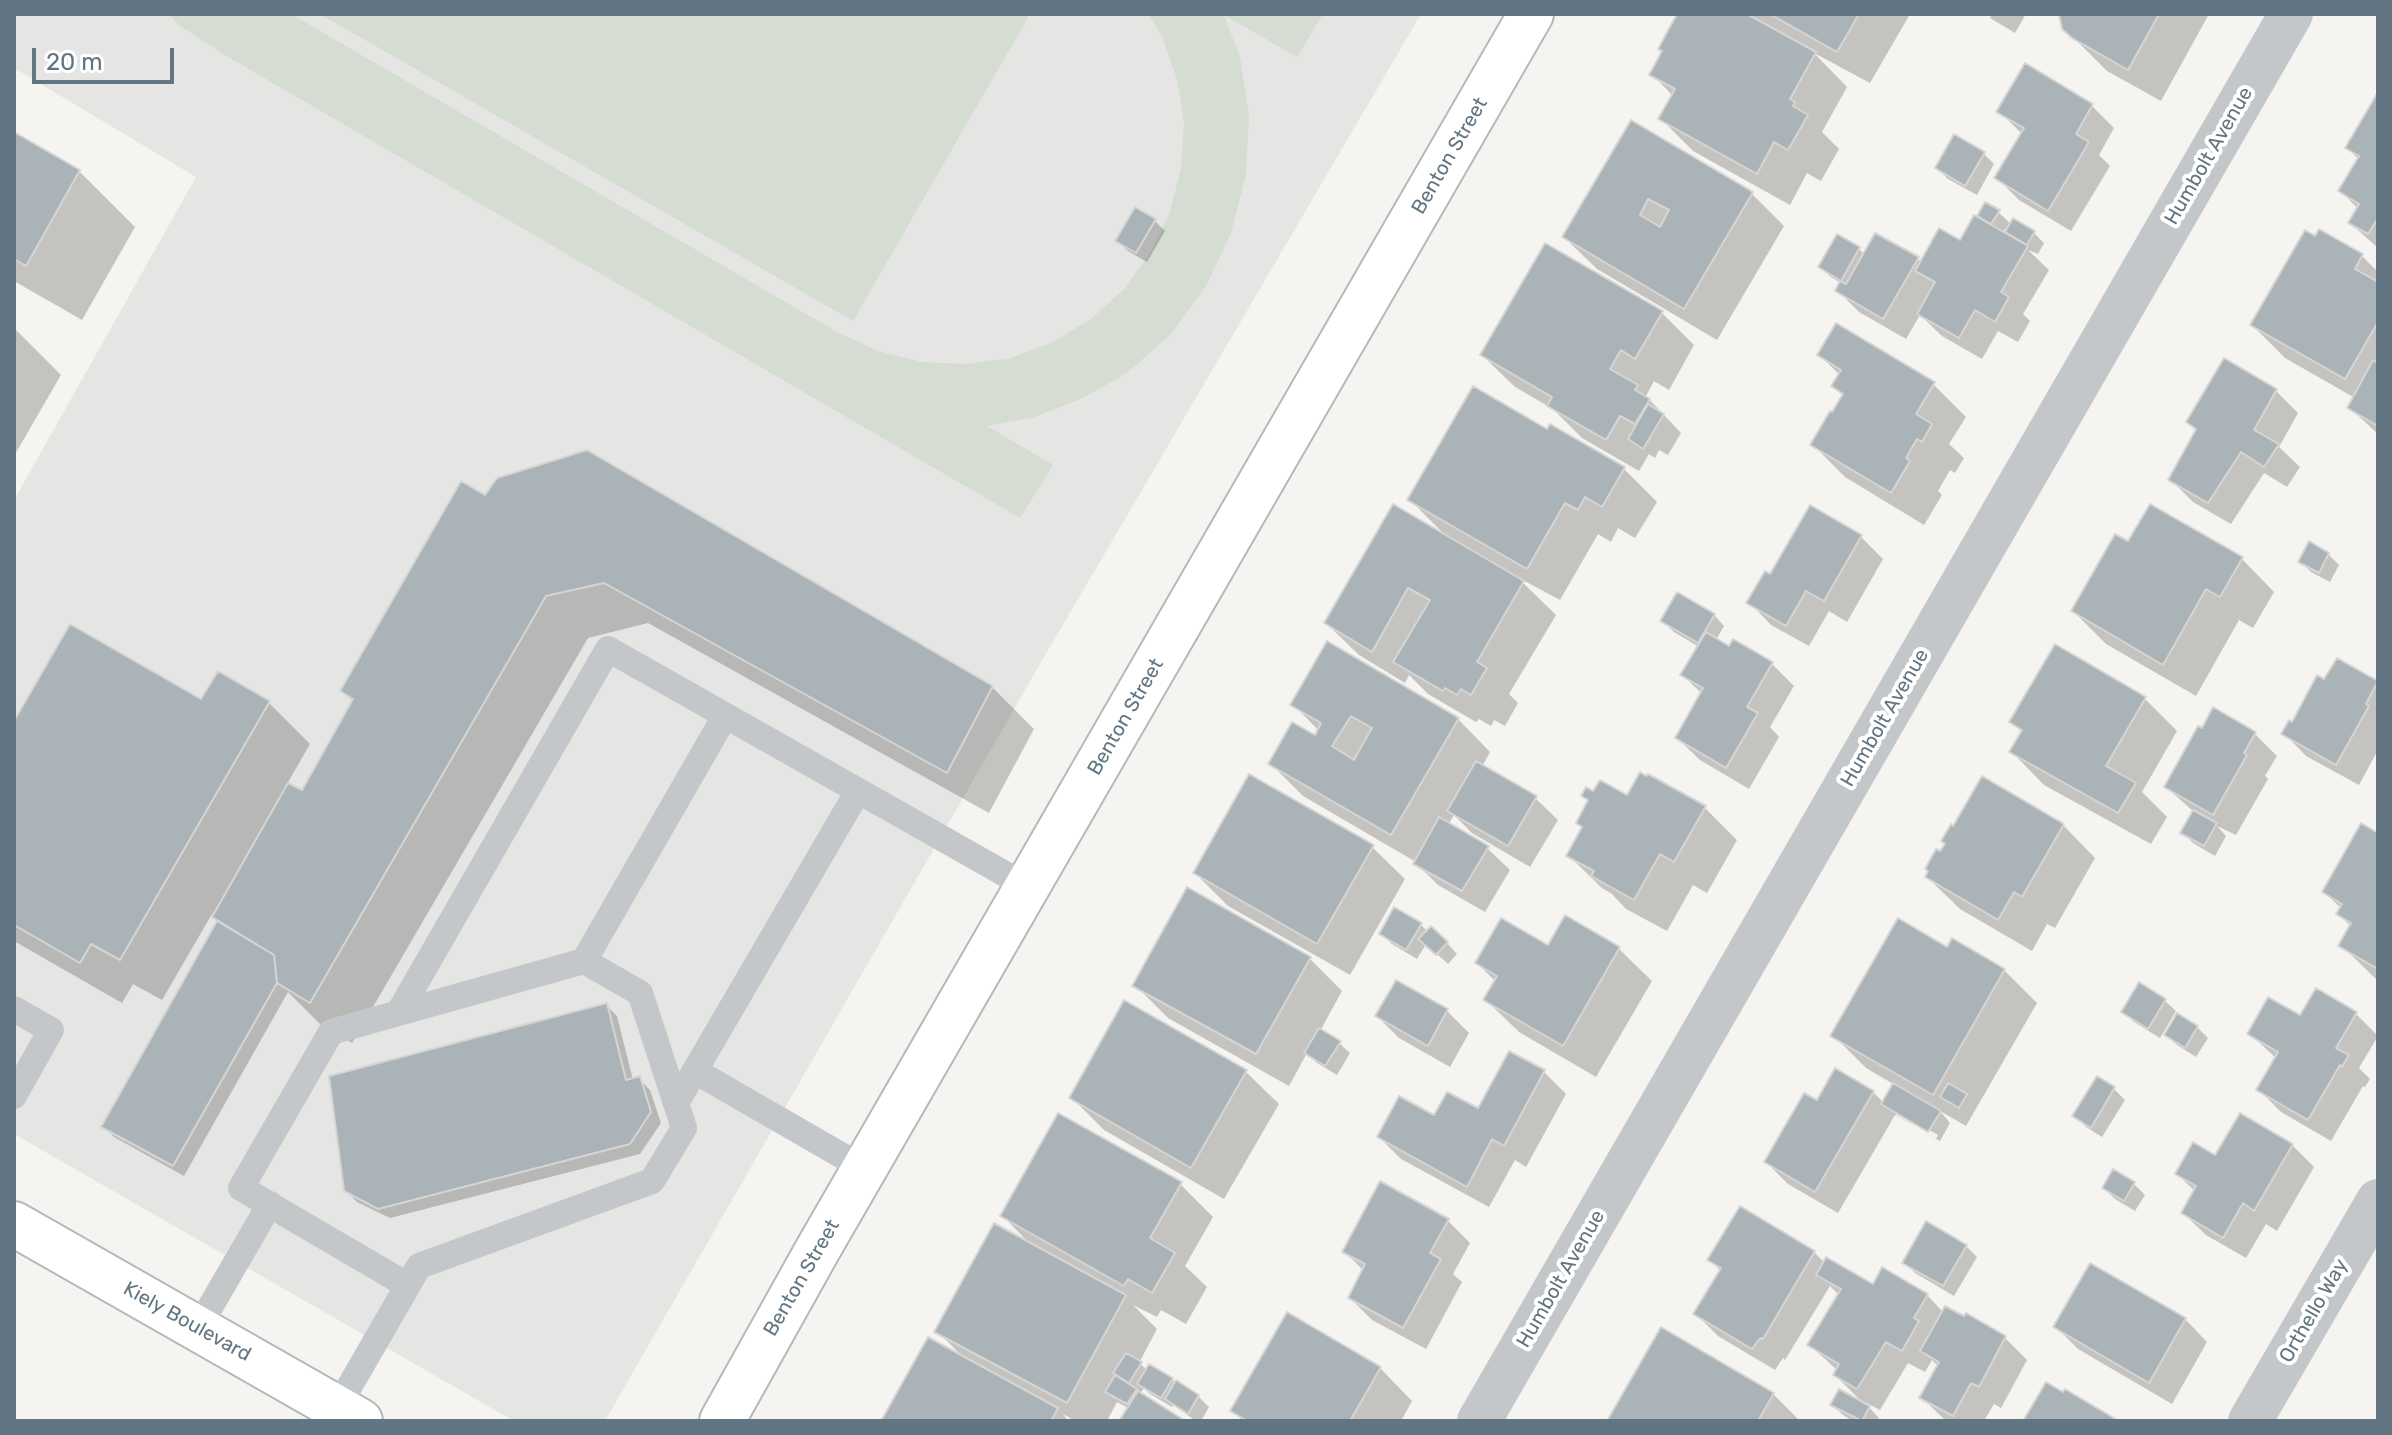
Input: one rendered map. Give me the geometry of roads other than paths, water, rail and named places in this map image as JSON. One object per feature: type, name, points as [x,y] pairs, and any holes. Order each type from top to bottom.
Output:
[{"type":"main road","name":"Benton Street","points":[[722,1421],[1531,14]]},
{"type":"main road","name":"Kiely Boulevard","points":[[14,1224],[348,1415]]},
{"type":"street","name":"Humbolt Avenue","points":[[1479,1421],[2291,14]]},
{"type":"street","name":"Orthello Way","points":[[2250,1421],[2378,1201]]},
{"type":"lane","points":[[399,1012],[608,649],[1028,887]]},
{"type":"lane","points":[[407,1285],[241,1188],[331,1032],[584,961],[725,716]]},
{"type":"lane","points":[[676,1103],[858,791]]},
{"type":"lane","points":[[348,1415],[407,1285],[419,1266],[652,1181],[684,1128],[640,993],[584,961]]},
{"type":"lane","points":[[14,1009],[51,1030],[14,1096]]},
{"type":"lane","points":[[695,1071],[865,1169]]},
{"type":"lane","points":[[198,1328],[270,1204]]}]
